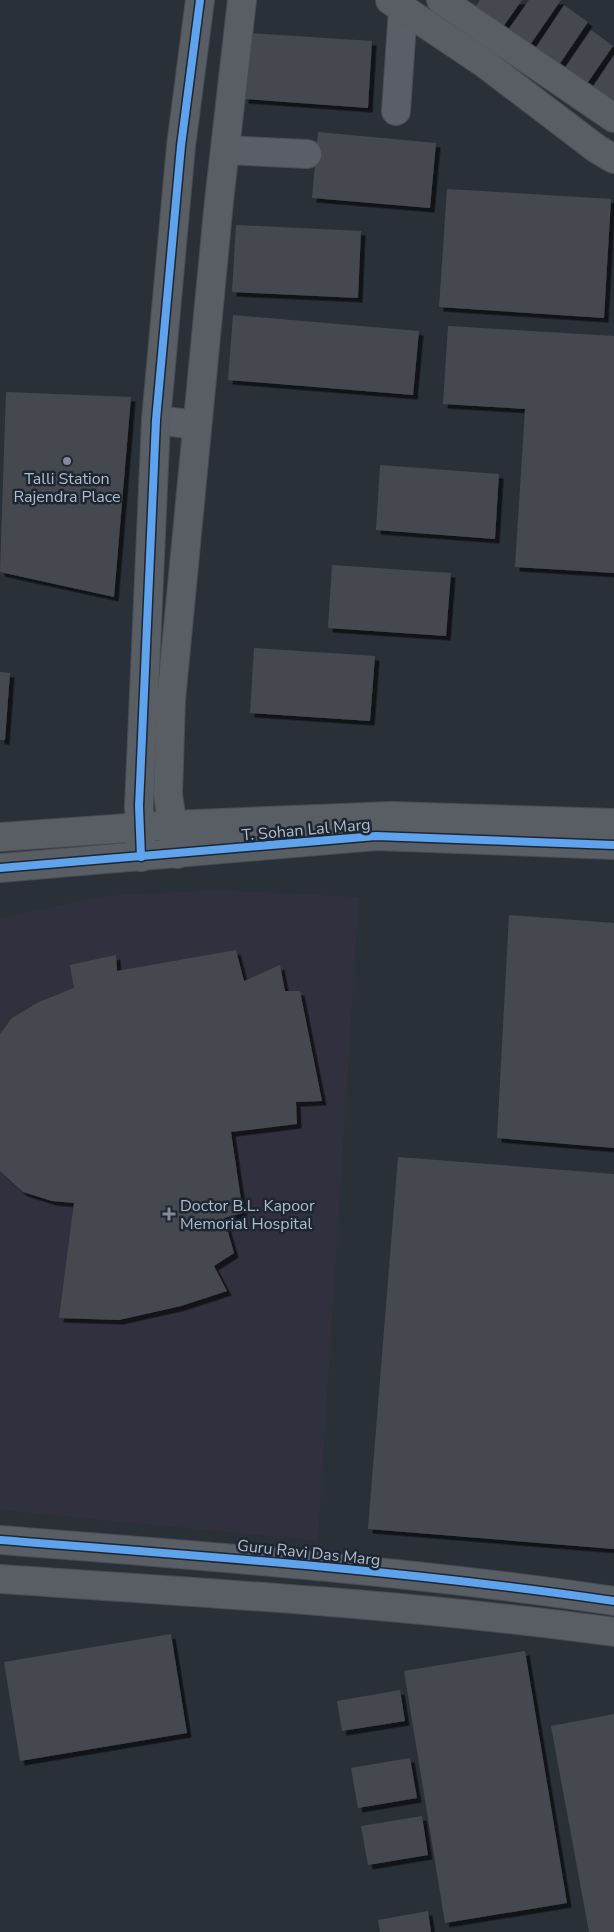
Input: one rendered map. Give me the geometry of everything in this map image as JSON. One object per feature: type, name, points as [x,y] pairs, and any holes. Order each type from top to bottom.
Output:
[{"type":"street","points":[[141,857],[139,796],[156,420],[181,146],[200,0]]},
{"type":"street","points":[[177,854],[168,794],[172,700],[197,425],[242,0]]},
{"type":"street","points":[[450,2],[614,118]]},
{"type":"street","points":[[396,4],[396,111]]},
{"type":"street","points":[[396,4],[484,63],[597,149],[614,159]]},
{"type":"street","points":[[225,150],[307,154]]},
{"type":"street","points":[[156,420],[197,425]]},
{"type":"street","name":"T. Sohan Lal Marg","points":[[0,837],[172,825],[391,816],[614,823]]},
{"type":"street","name":"T. Sohan Lal Marg","points":[[0,868],[376,836],[614,845]]},
{"type":"street","name":"Guru Ravi Das Marg","points":[[0,1540],[299,1565],[555,1592],[614,1601]]},
{"type":"street","points":[[0,1579],[355,1604],[547,1623],[614,1632]]},
{"type":"shaded area","name":"Doctor B.L. Kapoor Memorial Hospital","points":[[216,890],[359,897],[318,1541],[0,1510],[0,918],[104,896]]},
{"type":"building","points":[[480,0],[522,0],[503,27],[475,8]]},
{"type":"building","points":[[529,0],[561,0],[530,45],[508,30]]},
{"type":"building","points":[[564,5],[588,22],[555,71],[531,55]]},
{"type":"building","points":[[591,30],[613,46],[584,88],[562,72]]},
{"type":"building","points":[[249,33],[372,41],[368,108],[244,99]]},
{"type":"building","points":[[614,55],[614,108],[590,91]]},
{"type":"building","points":[[318,132],[436,143],[430,208],[312,198]]},
{"type":"building","points":[[447,189],[611,199],[604,318],[439,307]]},
{"type":"building","points":[[236,225],[361,231],[358,298],[232,292]]},
{"type":"building","points":[[233,315],[419,331],[413,395],[228,380]]},
{"type":"building","points":[[448,326],[614,336],[614,573],[515,567],[525,409],[443,404]]},
{"type":"building","points":[[6,392],[131,397],[114,597],[0,572]]},
{"type":"building","points":[[380,465],[499,474],[495,539],[376,530]]},
{"type":"building","points":[[332,565],[451,573],[446,636],[328,628]]},
{"type":"building","points":[[254,648],[375,656],[370,721],[250,713]]},
{"type":"building","points":[[0,672],[10,673],[5,740],[0,740]]},
{"type":"building","points":[[509,915],[614,923],[614,1148],[497,1138]]},
{"type":"building","points":[[236,950],[244,981],[280,965],[285,991],[300,991],[322,1101],[296,1102],[297,1124],[231,1132],[243,1213],[224,1218],[234,1253],[214,1266],[227,1291],[181,1306],[119,1320],[59,1318],[74,1203],[52,1201],[23,1192],[0,1171],[0,1034],[12,1018],[39,1002],[74,988],[70,965],[116,955],[117,971]]},
{"type":"building","points":[[398,1157],[614,1174],[614,1549],[368,1529]]},
{"type":"building","points":[[171,1634],[187,1733],[20,1761],[4,1662]]},
{"type":"building","points":[[525,1651],[567,1903],[445,1923],[404,1671]]},
{"type":"building","points":[[400,1690],[405,1721],[342,1731],[337,1701]]},
{"type":"building","points":[[614,1714],[614,1932],[589,1932],[551,1726]]},
{"type":"building","points":[[410,1758],[417,1798],[358,1808],[351,1768]]},
{"type":"building","points":[[422,1816],[428,1855],[368,1865],[361,1826]]},
{"type":"building","points":[[428,1911],[431,1932],[380,1932],[378,1920]]},
{"type":"cycle path","points":[[141,857],[139,806],[156,420],[181,146],[200,0]]},
{"type":"cycle path","points":[[0,868],[376,836],[614,845]]},
{"type":"cycle path","points":[[0,1540],[231,1558],[385,1573],[538,1590],[614,1601]]},
{"type":"place","name":"Talli Station Rajendra Place","points":[[67,461]]},
{"type":"place","name":"Doctor B.L. Kapoor Memorial Hospital","points":[[169,1214]]}]
